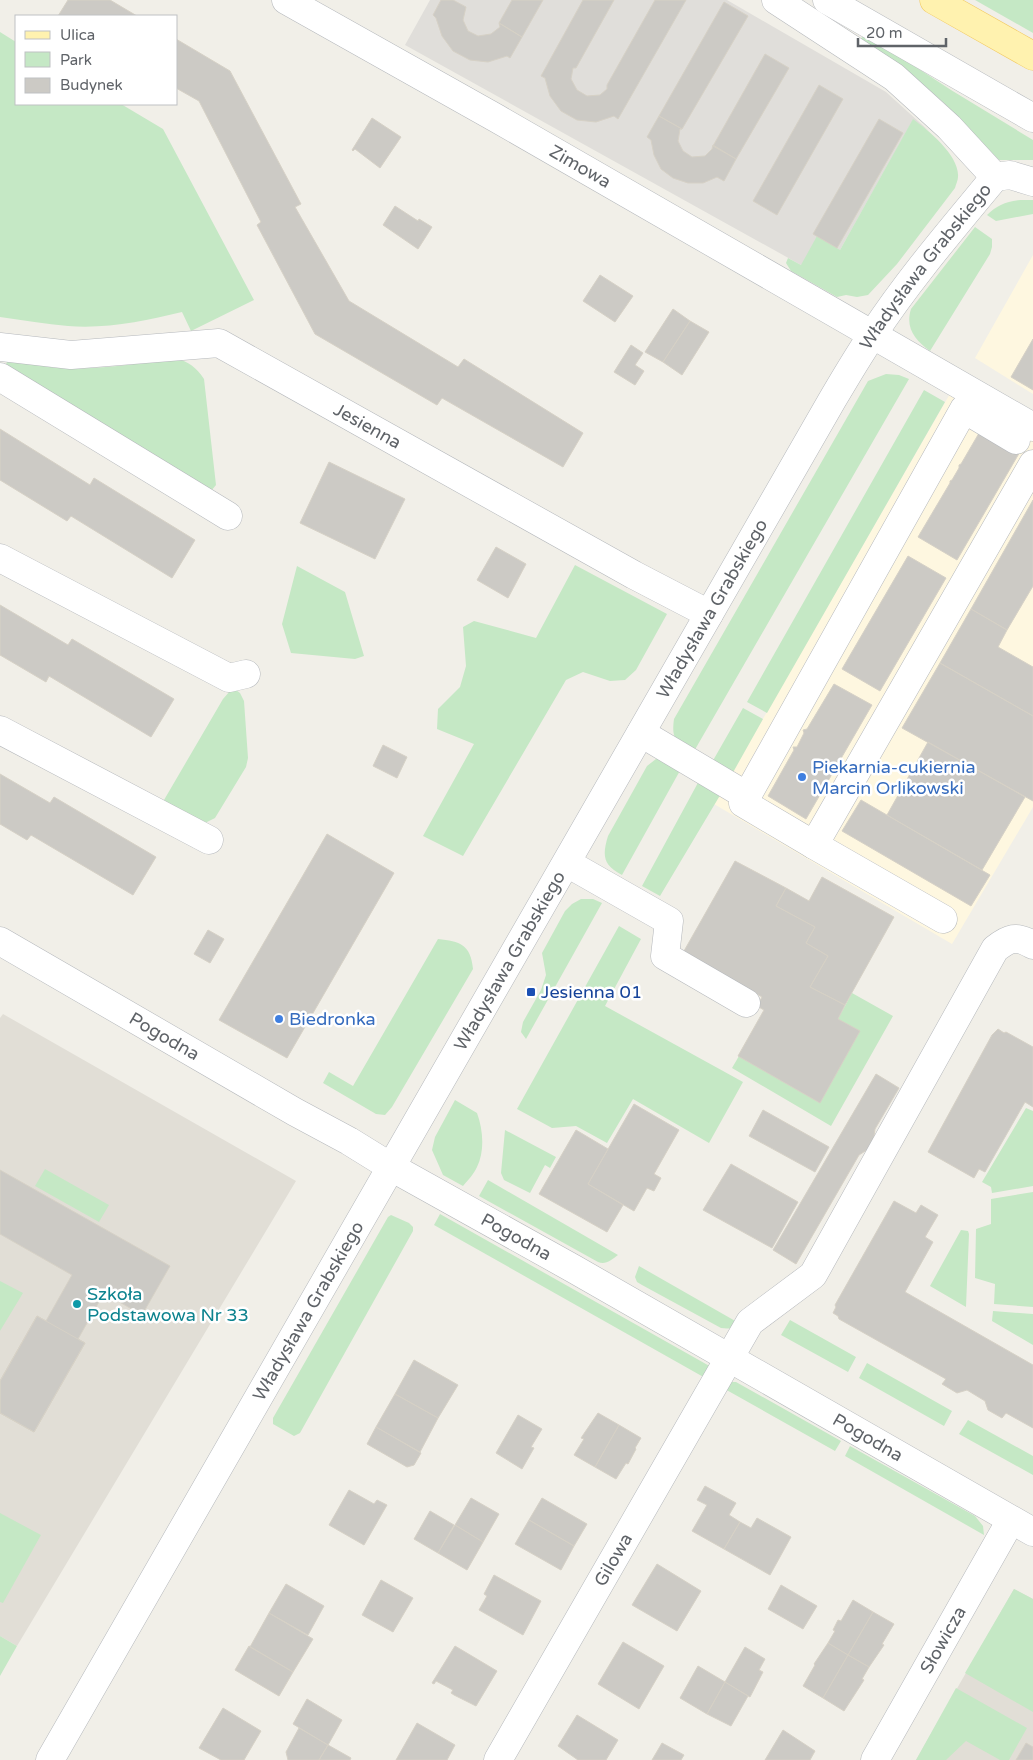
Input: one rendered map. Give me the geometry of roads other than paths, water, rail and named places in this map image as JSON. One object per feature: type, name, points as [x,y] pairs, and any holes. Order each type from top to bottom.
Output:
[{"type":"main road","points":[[934,0],[1033,56]]},
{"type":"street","name":"Zimowa","points":[[286,0],[872,334],[1025,434]]},
{"type":"street","points":[[776,0],[894,77],[949,127],[995,177],[1010,175],[1033,182]]},
{"type":"street","points":[[827,0],[1033,118]]},
{"type":"street","name":"Władysława Grabskiego","points":[[50,1760],[567,863],[830,402],[872,334],[968,209],[995,177]]},
{"type":"street","name":"Jesienna","points":[[0,347],[71,356],[219,343],[634,575],[709,614]]},
{"type":"street","points":[[0,377],[228,516]]},
{"type":"street","points":[[943,919],[743,803],[964,409],[1025,434]]},
{"type":"street","points":[[814,845],[1033,464]]},
{"type":"street","points":[[0,558],[229,678],[246,674]]},
{"type":"street","points":[[0,730],[208,840]]},
{"type":"street","points":[[641,733],[747,796]]},
{"type":"street","points":[[567,863],[670,921],[665,956],[746,1003]]},
{"type":"street","name":"Gilowa","points":[[498,1760],[750,1322],[813,1275],[995,949],[1006,941],[1018,938],[1033,944]]},
{"type":"street","name":"Pogodna","points":[[0,941],[391,1167],[1022,1526]]},
{"type":"street","name":"Słowicza","points":[[875,1760],[1022,1526]]},
{"type":"place","name":"Piekarnia-cukiernia Marcin Orlikowski","points":[[802,777]]},
{"type":"place","name":"Jesienna 01","points":[[531,992]]},
{"type":"place","name":"Biedronka","points":[[279,1019]]},
{"type":"place","name":"Szkoła Podstawowa Nr 33","points":[[77,1304]]}]
